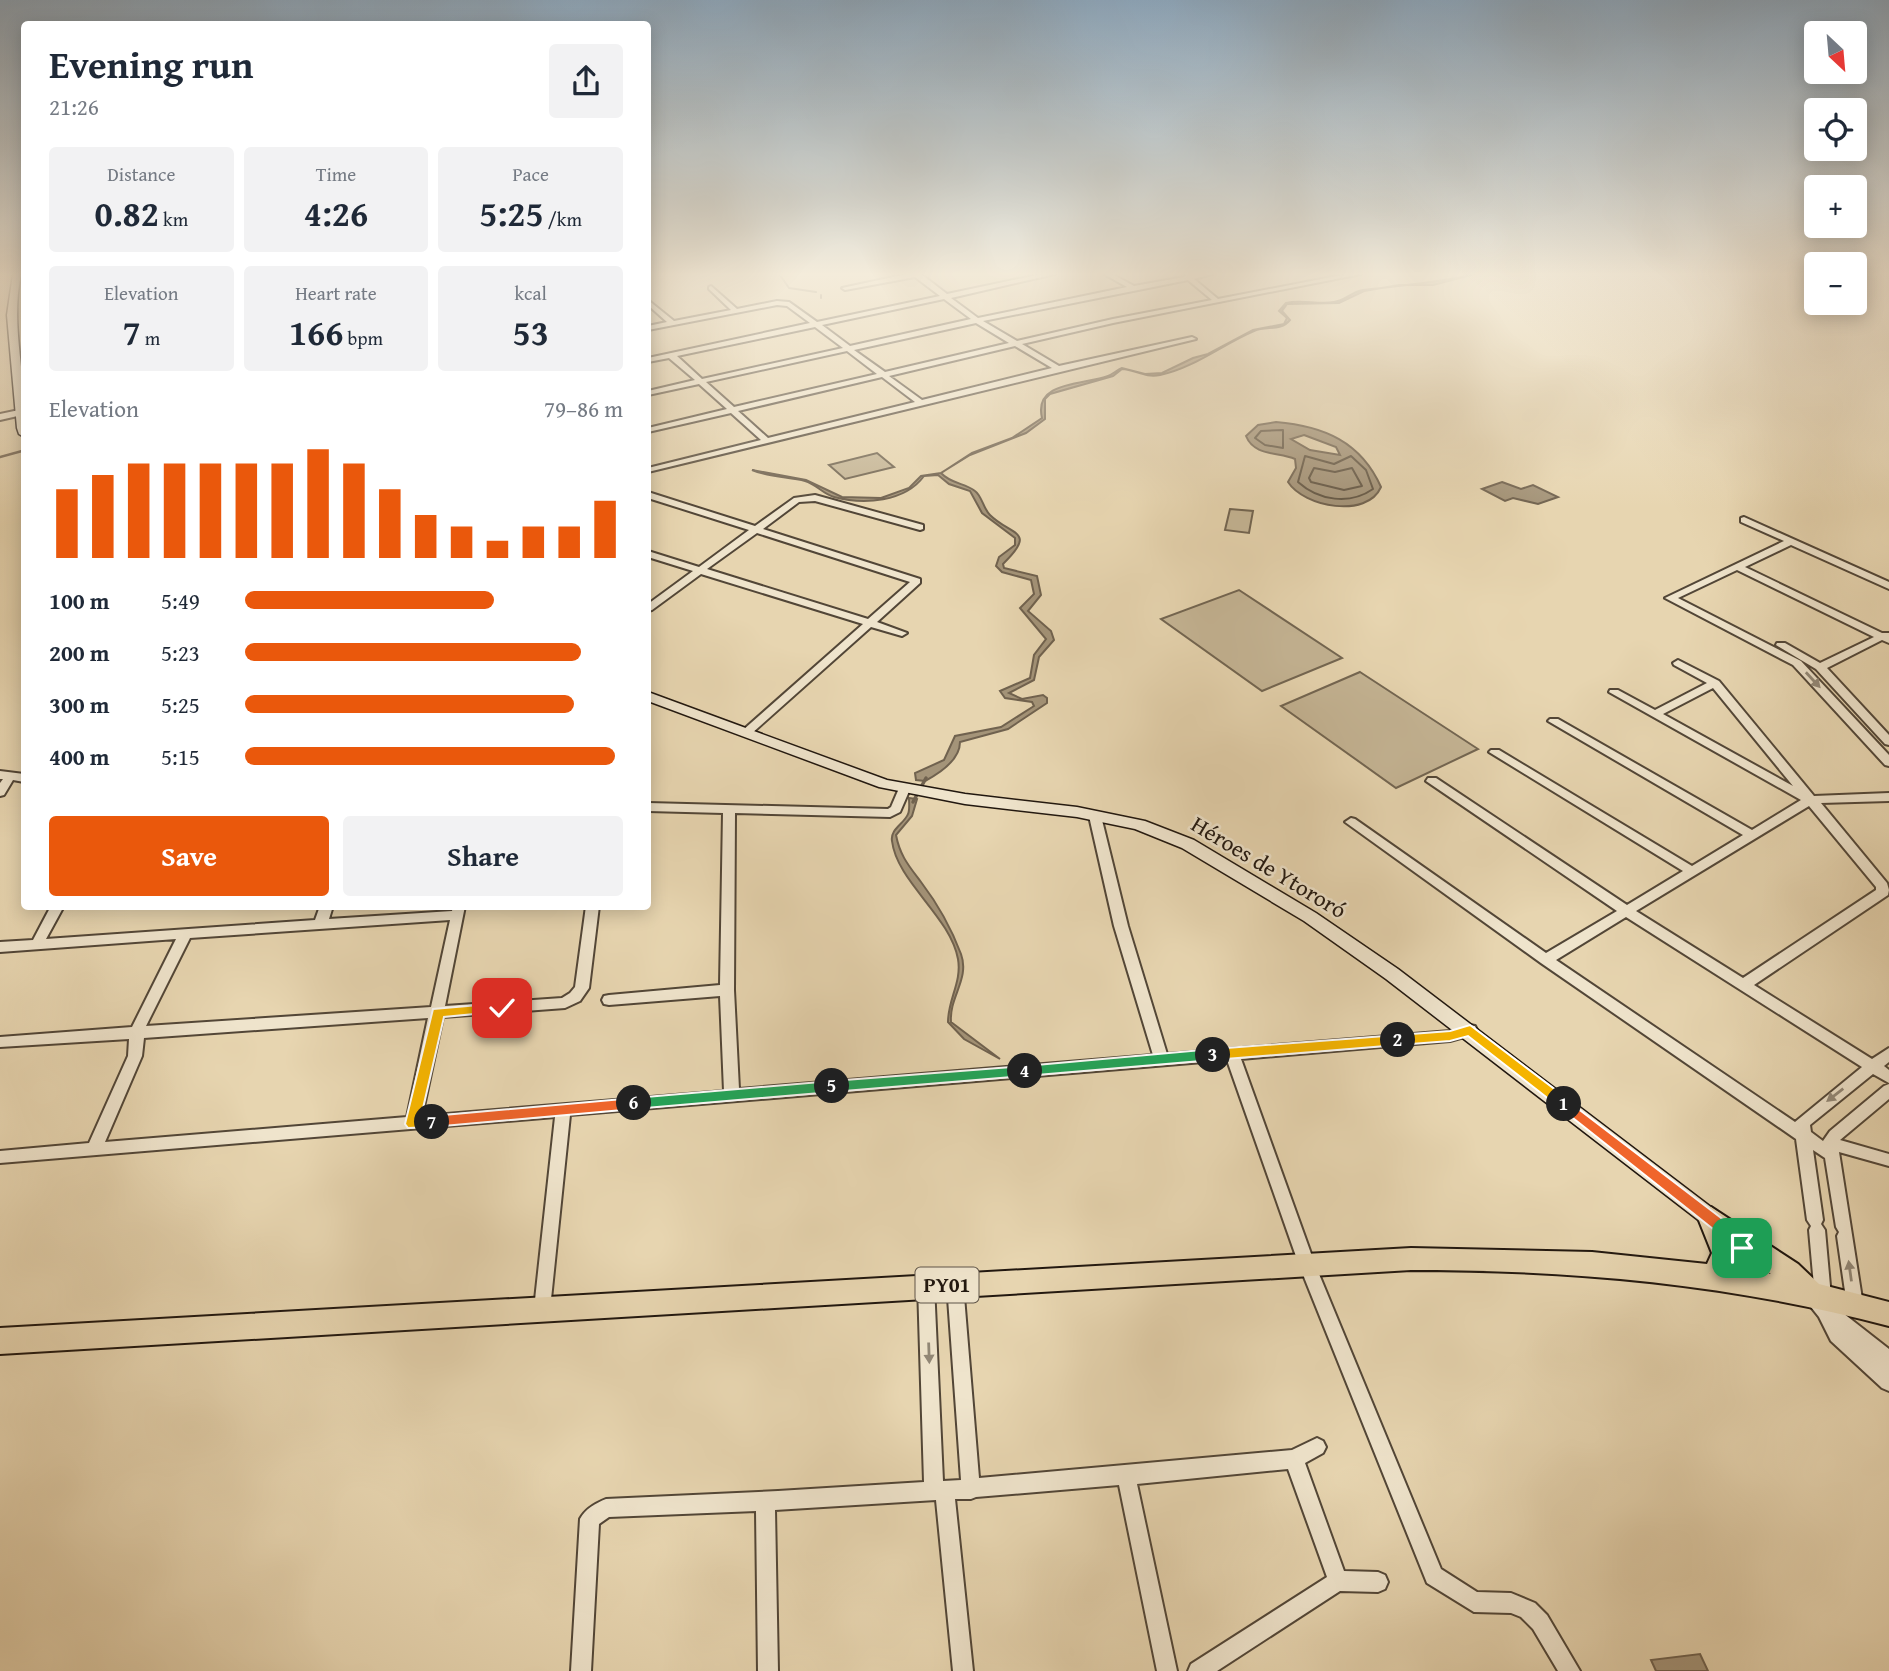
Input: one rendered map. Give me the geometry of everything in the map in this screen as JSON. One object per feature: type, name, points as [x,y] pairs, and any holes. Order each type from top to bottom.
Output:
[{"type":"highway","points":[[1714,1275],[1722,1268],[1726,1253],[1717,1223]]},
{"type":"highway","points":[[1717,1223],[1789,1272],[1820,1301]]},
{"type":"highway","name":"PY01","points":[[0,1341],[1306,1262],[1522,1259],[1714,1275],[1762,1282],[1820,1301],[1855,1305],[1889,1314]]},
{"type":"main road","points":[[15,352],[21,387],[21,421]]},
{"type":"main road","name":"Héroes de Ytororó","points":[[651,697],[856,775],[909,791],[1015,802],[1096,816],[1170,836],[1224,863],[1310,917],[1470,1030],[1717,1223],[1749,1258],[1762,1282]]},
{"type":"street","points":[[651,359],[685,352]]},
{"type":"street","points":[[651,392],[833,352]]},
{"type":"street","points":[[851,352],[921,403]]},
{"type":"street","points":[[651,429],[982,352]]},
{"type":"street","points":[[1029,352],[1058,369]]},
{"type":"street","points":[[651,469],[1134,352]]},
{"type":"street","points":[[671,355],[767,441]]},
{"type":"street","points":[[0,417],[19,413]]},
{"type":"street","points":[[651,496],[917,581],[747,732]]},
{"type":"street","points":[[651,606],[797,500],[807,498],[856,508],[920,527]]},
{"type":"street","points":[[1744,520],[1889,586]]},
{"type":"street","points":[[1674,596],[1792,541]]},
{"type":"street","points":[[651,555],[902,633]]},
{"type":"street","points":[[1738,566],[1887,636]]},
{"type":"street","points":[[1674,596],[1820,667],[1889,742]]},
{"type":"street","points":[[1674,596],[1797,663],[1889,762]]},
{"type":"street","points":[[1820,667],[1887,636]]},
{"type":"street","points":[[1678,663],[1716,683],[1882,886],[1883,892],[1743,985]]},
{"type":"street","points":[[1655,714],[1716,683]]},
{"type":"street","points":[[1614,692],[1810,800]]},
{"type":"street","points":[[1554,721],[1753,836]]},
{"type":"street","points":[[1495,752],[1693,872]]},
{"type":"street","points":[[0,792],[4,776]]},
{"type":"street","points":[[1432,781],[1626,911],[1889,1077]]},
{"type":"street","points":[[651,807],[890,813],[909,791]]},
{"type":"street","points":[[1546,961],[1810,800],[1889,797]]},
{"type":"street","points":[[729,810],[727,989],[732,1094]]},
{"type":"street","points":[[1096,816],[1121,926],[1161,1059]]},
{"type":"street","points":[[1351,822],[1546,961],[1801,1135],[1830,1149],[1889,1160]]},
{"type":"street","points":[[37,944],[56,910]]},
{"type":"street","points":[[321,923],[326,910]]},
{"type":"street","points":[[0,1042],[565,1003],[575,998],[582,988],[592,910]]},
{"type":"street","points":[[0,947],[459,911],[412,1124]]},
{"type":"street","points":[[94,1149],[135,1056],[137,1031],[186,933]]},
{"type":"street","points":[[609,1000],[727,989]]},
{"type":"street","points":[[0,1157],[1450,1036],[1470,1030]]},
{"type":"street","points":[[1232,1053],[1306,1262],[1434,1576],[1474,1602],[1511,1603],[1528,1610],[1540,1622],[1570,1671]]},
{"type":"street","points":[[1889,1054],[1808,1115],[1802,1123],[1801,1135],[1816,1225],[1820,1301],[1838,1335],[1889,1361]]},
{"type":"street","points":[[1855,1305],[1830,1149],[1835,1135],[1889,1090]]},
{"type":"street","points":[[542,1308],[563,1110]]},
{"type":"street","points":[[955,1284],[971,1490]]},
{"type":"street","points":[[926,1285],[939,1492],[963,1671]]},
{"type":"street","points":[[1856,1343],[1889,1381]]},
{"type":"street","points":[[581,1671],[590,1518],[606,1508],[765,1503],[971,1490],[1294,1459],[1317,1447]]},
{"type":"street","points":[[1294,1459],[1338,1581]]},
{"type":"street","points":[[1126,1476],[1167,1671]]},
{"type":"street","points":[[765,1503],[768,1671]]},
{"type":"street","points":[[1198,1671],[1338,1581],[1378,1582]]},
{"type":"shaded area","points":[[877,453],[894,467],[845,479],[829,465]]},
{"type":"shaded area","points":[[1230,509],[1253,511],[1249,533],[1225,530]]},
{"type":"shaded area","points":[[1239,590],[1342,658],[1262,691],[1161,619]]},
{"type":"shaded area","points":[[1360,672],[1478,749],[1396,788],[1281,706]]},
{"type":"water","points":[[1213,352],[1197,361],[1160,375],[1145,374],[1162,373]]},
{"type":"water","points":[[1122,368],[1143,374],[1122,369],[1113,376],[1050,394],[1045,399],[1045,419],[1026,433],[970,455],[941,473],[972,453],[1012,438],[1042,418],[1041,406],[1045,397],[1063,386],[1108,376]]},
{"type":"water","points":[[1276,422],[1293,424],[1325,432],[1339,439],[1363,458],[1381,487],[1374,497],[1350,506],[1335,506],[1307,498],[1288,482],[1296,468],[1295,459],[1261,450],[1250,442],[1246,436],[1258,425]],"holes":[[[1304,435],[1336,447],[1340,455],[1310,450],[1291,439]]]},
{"type":"water","points":[[752,470],[806,480],[842,497],[881,498],[909,488],[921,476],[941,473],[975,491],[990,515],[1020,539],[1019,545],[1003,564],[1004,568],[1037,576],[1041,595],[1028,611],[1051,631],[1054,640],[1039,657],[1034,680],[1009,693],[1022,699],[1043,695],[1047,698],[1047,703],[1008,729],[960,742],[953,760],[925,781],[916,780],[915,773],[944,760],[955,736],[1001,727],[1034,706],[1032,702],[1005,698],[1000,691],[1030,678],[1034,655],[1046,639],[1020,608],[1034,594],[1031,580],[1002,572],[996,566],[999,557],[1015,545],[1015,538],[982,513],[970,491],[949,484],[938,475],[924,476],[916,485],[895,496],[871,501],[858,501],[830,496],[805,481]]},
{"type":"water","points":[[1502,482],[1521,489],[1533,485],[1558,497],[1538,504],[1513,498],[1505,501],[1482,489]]},
{"type":"water","points":[[909,798],[917,799],[912,816],[896,835],[900,849],[944,917],[963,963],[951,1022],[1000,1059],[964,1039],[948,1022],[958,975],[958,959],[945,928],[903,871],[892,841],[893,833],[908,814]]},
{"type":"water","points":[[1700,1654],[1708,1671],[1656,1671],[1651,1660]]},
{"type":"waterway","points":[[0,457],[21,451]]},
{"type":"waterway","points":[[913,802],[926,778]]},
{"type":"route","points":[[502,1008],[438,1012],[412,1124],[732,1094],[1450,1036],[1470,1030],[1711,1218],[1742,1248]]}]
